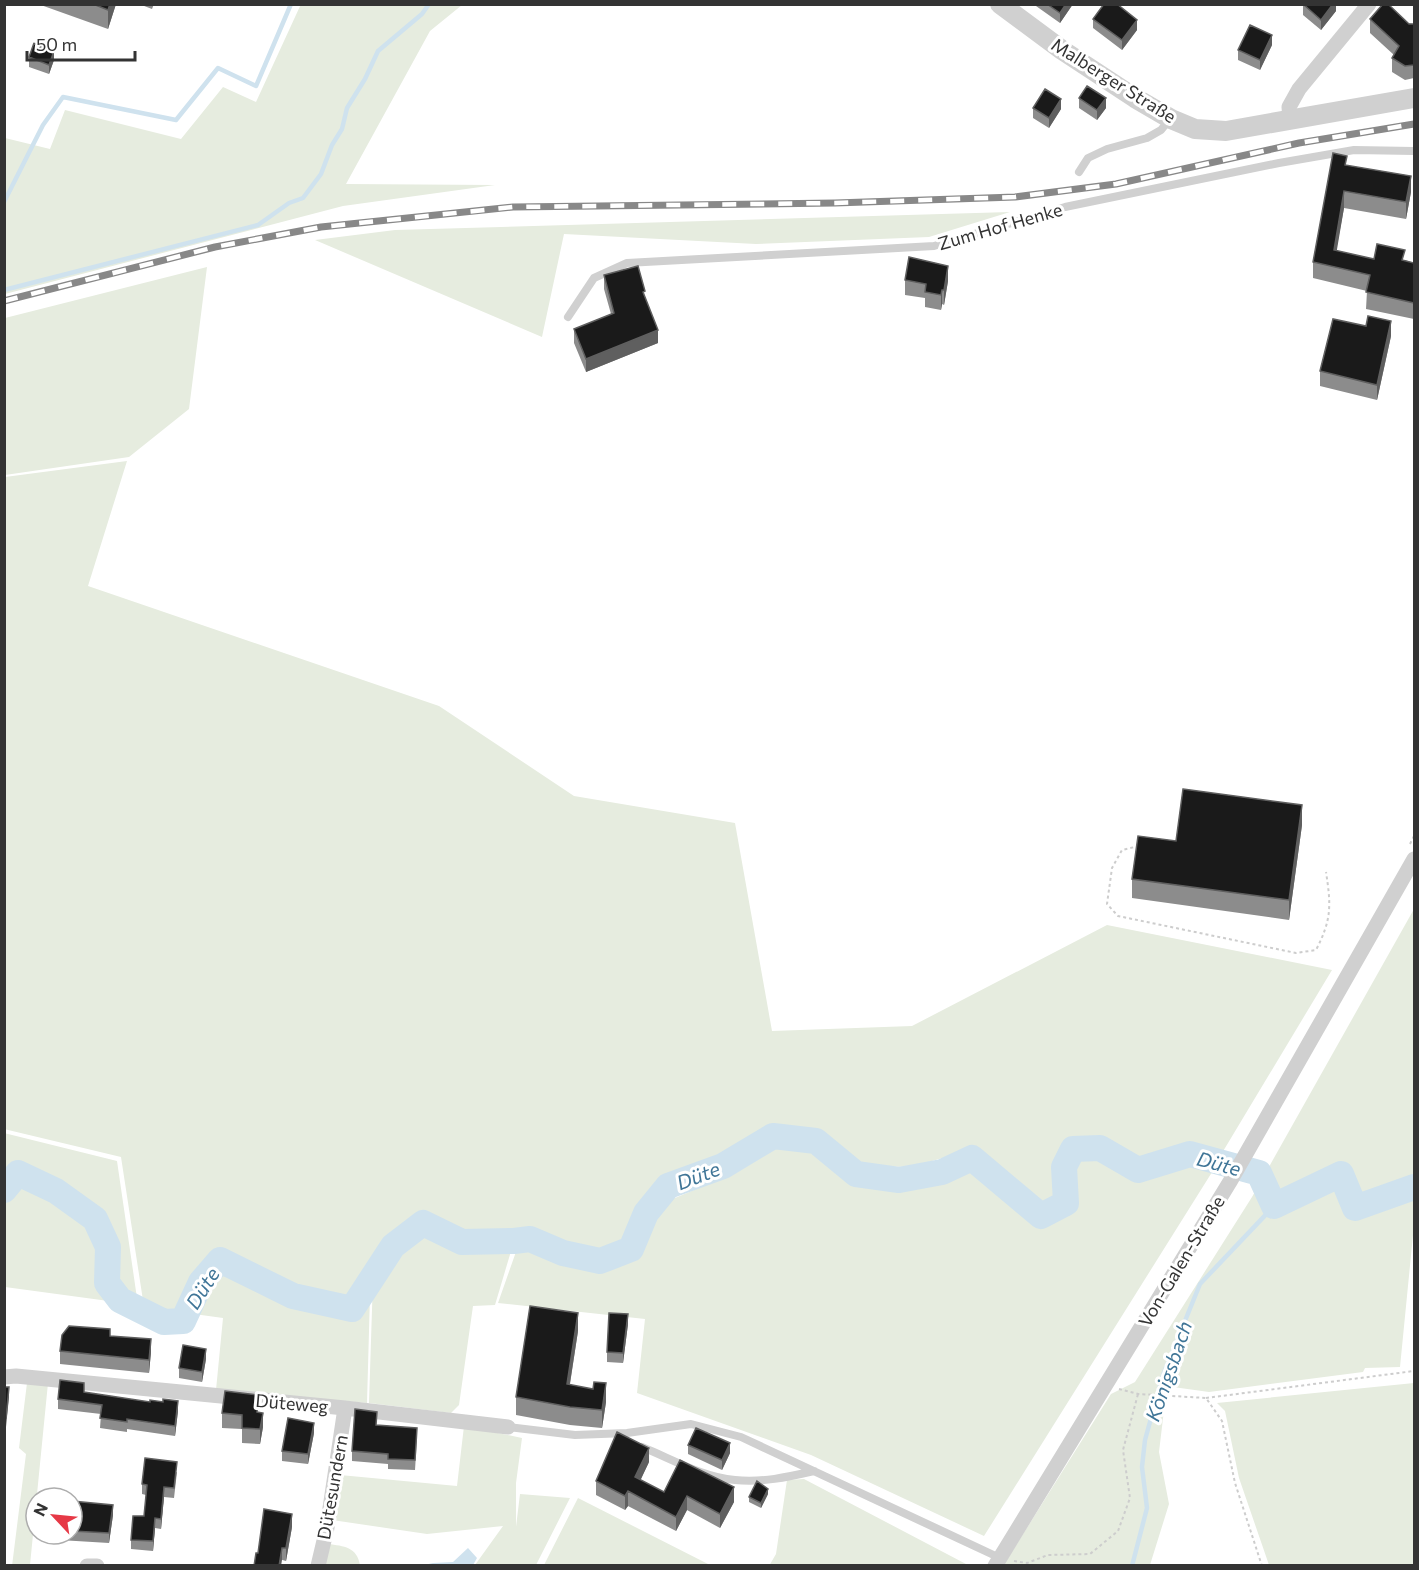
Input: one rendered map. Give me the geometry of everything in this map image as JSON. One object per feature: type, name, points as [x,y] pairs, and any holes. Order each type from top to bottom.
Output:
[{"type":"street","name":"Malberger Straße","points":[[1000,4],[1066,45],[1135,98],[1171,119],[1195,129],[1226,131],[1414,98]]},
{"type":"street","points":[[1290,120],[1289,107],[1299,89],[1369,4]]},
{"type":"street","name":"Von-Galen-Straße","points":[[998,1562],[1231,1180],[1414,859]]},
{"type":"street","name":"Düteweg","points":[[4,1377],[345,1408],[508,1426]]},
{"type":"street","name":"Dütesundern","points":[[318,1566],[327,1528],[345,1408]]},
{"type":"street","points":[[87,1566],[97,1566]]},
{"type":"lane","points":[[1079,172],[1088,158],[1107,149],[1147,138],[1161,130],[1171,119]]},
{"type":"lane","name":"Zum Hof Henke","points":[[568,317],[594,278],[627,263],[934,246],[1065,207],[1279,163],[1354,150],[1414,151]]},
{"type":"lane","points":[[508,1426],[575,1436],[691,1424],[741,1437],[998,1562]]},
{"type":"lane","points":[[598,1434],[620,1438],[696,1470],[734,1480],[779,1479],[814,1471]]},
{"type":"path","points":[[1147,848],[1136,846],[1122,850],[1112,868],[1107,904],[1118,916],[1296,953],[1316,950],[1326,931],[1331,904],[1326,872]]},
{"type":"path","points":[[1105,1385],[1138,1394],[1206,1398],[1414,1371]]},
{"type":"path","points":[[998,1562],[1028,1563],[1048,1555],[1090,1554],[1118,1531],[1130,1498],[1123,1450],[1138,1394]]},
{"type":"path","points":[[1206,1398],[1222,1421],[1235,1483],[1262,1566]]},
{"type":"shaded area","points":[[301,4],[462,5],[430,31],[346,184],[495,185],[343,206],[5,294],[5,138],[50,149],[65,110],[181,139],[223,87],[256,102]]},
{"type":"shaded area","points":[[1010,212],[929,237],[756,244],[564,234],[542,337],[315,240],[395,230]]},
{"type":"shaded area","points":[[207,267],[189,409],[129,457],[5,475],[5,318]]},
{"type":"shaded area","points":[[127,461],[88,586],[439,706],[574,796],[735,823],[772,1031],[912,1026],[1107,925],[1332,970],[1222,1153],[1190,1144],[1138,1162],[1102,1139],[1066,1140],[1053,1164],[1056,1198],[1043,1206],[974,1149],[911,1167],[860,1166],[821,1133],[771,1127],[716,1158],[665,1176],[642,1204],[627,1240],[599,1253],[562,1245],[530,1229],[463,1236],[419,1218],[387,1240],[349,1301],[293,1289],[219,1251],[193,1278],[179,1313],[144,1307],[121,1157],[4,1129],[5,477]]},
{"type":"shaded area","points":[[1414,909],[1414,1225],[1400,1367],[1365,1368],[1363,1372],[1209,1392],[1173,1387],[1164,1410],[1159,1452],[1169,1504],[1150,1565],[1003,1566],[1111,1394],[1135,1382],[1252,1197]]},
{"type":"shaded area","points":[[4,1133],[117,1161],[138,1305],[5,1287]]},
{"type":"shaded area","points":[[782,1145],[815,1150],[851,1182],[898,1190],[946,1180],[973,1168],[1036,1225],[1074,1208],[1072,1167],[1077,1156],[1099,1155],[1139,1178],[1192,1160],[1214,1169],[984,1536],[811,1455],[637,1393],[645,1319],[498,1303],[518,1246],[532,1244],[559,1260],[598,1272],[640,1256],[663,1203],[737,1172]]},
{"type":"shaded area","points":[[423,1223],[462,1242],[514,1241],[495,1305],[473,1306],[459,1405],[451,1413],[369,1403],[373,1278],[393,1246]]},
{"type":"shaded area","points":[[223,1268],[291,1304],[356,1317],[370,1295],[367,1403],[216,1390],[223,1318],[194,1314],[208,1284]]},
{"type":"shaded area","points":[[27,1383],[48,1383],[38,1486],[24,1486],[24,1546],[32,1546],[30,1565],[12,1566],[26,1454],[19,1448]]},
{"type":"shaded area","points":[[1414,1383],[1414,1565],[1269,1565],[1239,1478],[1225,1411],[1217,1403]]},
{"type":"shaded area","points":[[464,1426],[522,1438],[516,1483],[516,1527],[520,1494],[570,1498],[536,1565],[475,1565],[503,1526],[427,1534],[332,1520],[340,1475],[457,1486]]},
{"type":"shaded area","points":[[804,1479],[966,1564],[769,1566],[776,1554],[787,1480]]},
{"type":"shaded area","points":[[578,1498],[710,1565],[544,1565]]},
{"type":"shaded area","points":[[328,1544],[349,1548],[356,1554],[360,1565],[322,1566]]},
{"type":"water","points":[[468,1548],[477,1558],[473,1565],[424,1565],[453,1562]]},
{"type":"building","points":[[93,4],[110,4],[108,10]]},
{"type":"building","points":[[1047,4],[1066,4],[1060,13]]},
{"type":"building","points":[[1104,4],[1117,4],[1137,20],[1122,40],[1093,19]]},
{"type":"building","points":[[1303,4],[1333,4],[1321,20]]},
{"type":"building","points":[[1383,4],[1388,4],[1409,24],[1414,24],[1414,65],[1405,66],[1392,58],[1399,46],[1370,19]]},
{"type":"building","points":[[1250,25],[1272,35],[1260,60],[1238,50]]},
{"type":"building","points":[[34,43],[54,51],[49,65],[29,57]]},
{"type":"building","points":[[1087,86],[1106,98],[1097,110],[1079,98]]},
{"type":"building","points":[[1045,89],[1061,99],[1049,118],[1033,108]]},
{"type":"building","points":[[1333,153],[1347,156],[1345,165],[1411,176],[1406,202],[1344,191],[1334,250],[1374,259],[1377,244],[1405,250],[1402,260],[1414,263],[1414,303],[1366,292],[1370,275],[1313,262]]},
{"type":"building","points":[[909,257],[948,266],[941,295],[925,292],[926,284],[905,280]]},
{"type":"building","points":[[638,266],[645,291],[643,292],[658,330],[586,359],[574,329],[614,313],[604,275]]},
{"type":"building","points":[[1368,316],[1391,321],[1377,385],[1320,371],[1333,319],[1366,326]]},
{"type":"building","points":[[1183,789],[1302,805],[1289,900],[1132,879],[1138,836],[1176,841]]},
{"type":"building","points":[[530,1306],[578,1313],[567,1384],[593,1389],[594,1382],[606,1383],[602,1410],[570,1407],[516,1397]]},
{"type":"building","points":[[609,1313],[628,1314],[623,1353],[607,1352]]},
{"type":"building","points":[[69,1326],[110,1329],[110,1336],[151,1339],[149,1360],[60,1351],[62,1335]]},
{"type":"building","points":[[183,1345],[206,1349],[202,1372],[179,1368]]},
{"type":"building","points":[[60,1380],[84,1383],[84,1392],[150,1402],[150,1400],[163,1402],[163,1399],[178,1401],[175,1426],[127,1419],[127,1422],[100,1418],[102,1405],[58,1399]]},
{"type":"building","points":[[4,1387],[9,1387],[6,1418],[4,1418]]},
{"type":"building","points":[[225,1391],[258,1395],[257,1412],[263,1413],[260,1429],[242,1428],[242,1415],[222,1413]]},
{"type":"building","points":[[355,1409],[377,1412],[376,1425],[417,1428],[415,1460],[388,1459],[388,1454],[352,1451]]},
{"type":"building","points":[[288,1418],[314,1423],[308,1454],[282,1451]]},
{"type":"building","points":[[696,1428],[730,1443],[722,1460],[688,1445]]},
{"type":"building","points":[[617,1432],[649,1448],[635,1477],[664,1492],[680,1460],[734,1487],[720,1514],[687,1496],[676,1517],[628,1491],[625,1496],[596,1481]]},
{"type":"building","points":[[145,1458],[177,1462],[174,1488],[164,1487],[161,1519],[155,1518],[153,1541],[131,1540],[133,1516],[144,1516],[147,1485],[142,1484]]},
{"type":"building","points":[[757,1481],[768,1489],[761,1503],[749,1497]]},
{"type":"building","points":[[84,1502],[113,1505],[109,1533],[84,1532]]},
{"type":"building","points":[[264,1509],[292,1514],[286,1548],[282,1548],[279,1566],[254,1566]]},
{"type":"waterway","points":[[4,202],[43,125],[63,97],[176,120],[218,68],[256,86],[291,4]]},
{"type":"waterway","points":[[4,290],[258,225],[289,203],[303,198],[321,174],[332,145],[342,129],[347,108],[365,79],[378,51],[422,14],[429,4]]},
{"type":"waterway","name":"Düte","points":[[4,1190],[18,1173],[56,1191],[95,1219],[108,1247],[107,1283],[120,1300],[164,1322],[183,1321],[201,1282],[220,1260],[293,1296],[352,1309],[393,1246],[423,1223],[462,1242],[530,1239],[563,1253],[600,1261],[631,1249],[646,1213],[668,1186],[723,1166],[773,1136],[816,1141],[856,1174],[899,1180],[942,1172],[972,1158],[1041,1216],[1066,1203],[1064,1167],[1073,1149],[1100,1148],[1138,1170],[1190,1154],[1259,1173],[1274,1206],[1341,1174],[1355,1208],[1414,1187]]},
{"type":"waterway","name":"Königsbach","points":[[1132,1566],[1147,1508],[1142,1467],[1145,1440],[1163,1375],[1200,1284],[1274,1206]]},
{"type":"railway","points":[[4,301],[215,247],[321,227],[513,207],[835,203],[1015,197],[1116,184],[1299,143],[1414,124]]}]
